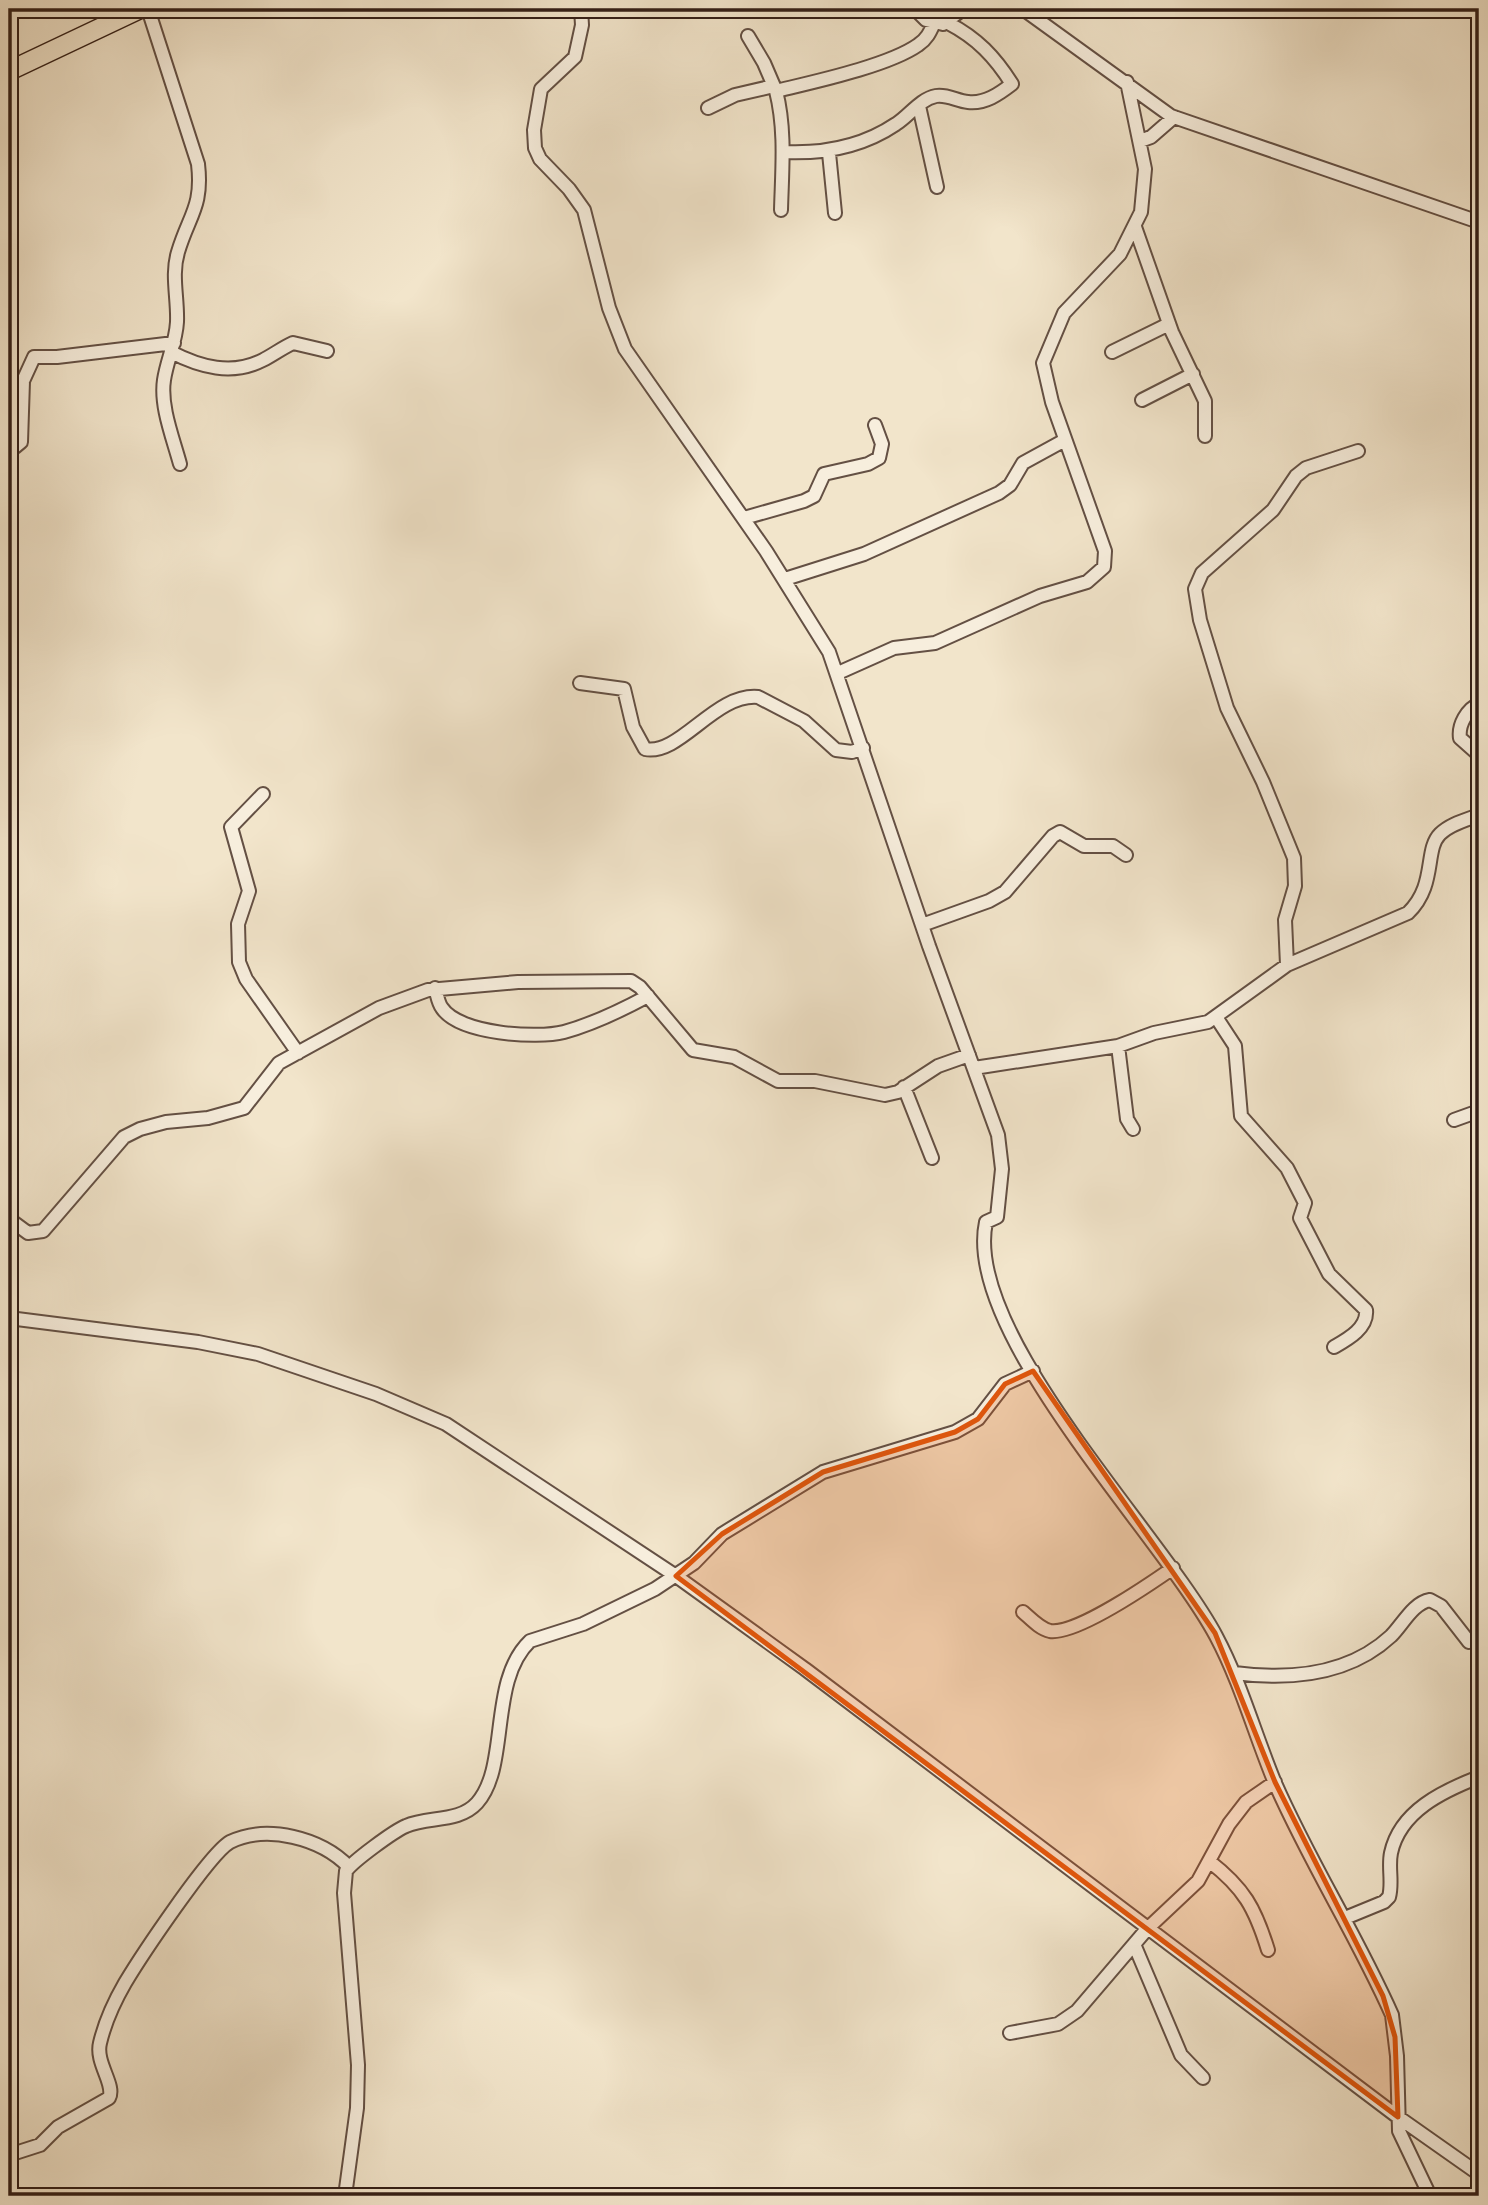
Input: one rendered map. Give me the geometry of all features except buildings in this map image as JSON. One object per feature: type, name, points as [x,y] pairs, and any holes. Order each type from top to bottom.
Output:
[{"type":"highway","points":[[9,71],[140,9]]},
{"type":"street","points":[[148,9],[198,164],[200,182],[198,203],[178,251],[174,270],[177,320],[163,383],[166,412],[180,464]]},
{"type":"street","points":[[581,9],[582,26],[575,57],[541,89],[534,130],[535,148],[540,159],[569,189],[584,210],[606,296],[625,349],[744,518],[829,652],[922,925],[998,1135],[1002,1168],[997,1217],[986,1222],[984,1255],[994,1297],[1010,1336],[1033,1371],[1215,1633],[1234,1673],[1275,1782],[1392,2015],[1397,2056],[1398,2117],[1403,2143],[1430,2196]]},
{"type":"street","points":[[783,152],[829,153],[887,130],[937,96],[968,102],[985,101],[1012,84],[992,54],[967,33],[948,23],[934,23],[915,9]]},
{"type":"street","points":[[948,23],[963,9]]},
{"type":"street","points":[[1023,9],[1083,55],[1127,82],[1174,117],[1479,222]]},
{"type":"street","points":[[708,108],[735,95],[775,89],[877,62],[917,45],[929,34],[934,23]]},
{"type":"street","points":[[748,36],[775,89],[780,108],[783,152],[781,210]]},
{"type":"street","points":[[838,673],[894,648],[935,643],[1040,596],[1097,576],[1107,560],[1065,440],[1043,363],[1064,313],[1119,254],[1141,212],[1145,169],[1127,82]]},
{"type":"street","points":[[919,106],[937,187]]},
{"type":"street","points":[[1140,141],[1151,137],[1174,117]]},
{"type":"street","points":[[829,153],[835,213]]},
{"type":"street","points":[[1135,227],[1169,324],[1205,401],[1205,436]]},
{"type":"street","points":[[1112,352],[1169,324]]},
{"type":"street","points":[[9,447],[15,447],[21,442],[23,381],[34,357],[173,347],[209,367],[236,369],[262,361],[293,343],[327,351]]},
{"type":"street","points":[[1142,400],[1193,374]]},
{"type":"street","points":[[744,518],[804,501],[814,495],[824,474],[868,464],[879,458],[882,444],[875,425]]},
{"type":"street","points":[[785,579],[864,554],[999,493],[1010,485],[1023,463],[1065,440]]},
{"type":"street","points":[[1287,965],[1285,920],[1295,886],[1294,858],[1263,782],[1227,708],[1200,620],[1195,589],[1202,573],[1273,510],[1296,476],[1306,468],[1358,451]]},
{"type":"street","points":[[580,683],[624,689],[633,727],[645,750],[659,750],[709,714],[750,696],[758,697],[804,721],[836,750],[852,752],[863,748]]},
{"type":"street","points":[[1478,754],[1460,738],[1459,730],[1474,706],[1479,704]]},
{"type":"street","points":[[264,794],[231,827],[249,891],[238,924],[237,951],[246,979],[299,1053]]},
{"type":"street","points":[[974,1068],[1041,1055],[1118,1046],[1154,1033],[1208,1022],[1287,965],[1408,913],[1419,903],[1427,886],[1432,846],[1439,835],[1479,815]]},
{"type":"street","points":[[922,925],[989,901],[1005,892],[1060,832],[1084,846],[1113,846],[1126,855]]},
{"type":"street","points":[[9,1219],[28,1233],[43,1231],[124,1137],[140,1129],[166,1122],[208,1118],[244,1108],[272,1071],[299,1053],[379,1008],[435,988],[620,979],[640,987],[693,1050],[734,1057],[778,1081],[815,1081],[885,1095],[904,1087],[938,1066],[969,1055]]},
{"type":"street","points":[[435,988],[442,1009],[460,1023],[492,1032],[514,1033],[566,1031],[648,996]]},
{"type":"street","points":[[1216,1017],[1235,1046],[1241,1116],[1287,1168],[1305,1203],[1300,1218],[1329,1274],[1366,1310],[1365,1321],[1361,1327],[1334,1347]]},
{"type":"street","points":[[1118,1046],[1127,1119],[1133,1129]]},
{"type":"street","points":[[904,1087],[932,1158]]},
{"type":"street","points":[[1454,1120],[1479,1111]]},
{"type":"street","points":[[9,1318],[198,1342],[258,1354],[376,1394],[446,1424],[676,1576],[1398,2117],[1479,2174]]},
{"type":"street","points":[[345,2196],[357,2108],[358,2065],[344,1893],[349,1867],[407,1825],[466,1812],[477,1803],[487,1787],[508,1679],[516,1658],[530,1641],[623,1606],[676,1576],[722,1534],[823,1472],[955,1432],[978,1419],[1006,1384],[1033,1371]]},
{"type":"street","points":[[1023,1612],[1045,1629],[1064,1629],[1132,1596],[1172,1568]]},
{"type":"street","points":[[1234,1673],[1304,1676],[1332,1668],[1365,1655],[1390,1637],[1421,1603],[1430,1600],[1441,1606],[1469,1642]]},
{"type":"street","points":[[1345,1919],[1384,1902],[1389,1897],[1391,1854],[1398,1832],[1419,1809],[1442,1793],[1479,1777]]},
{"type":"street","points":[[1010,2033],[1058,2024],[1077,2011],[1147,1929],[1198,1881],[1229,1824],[1246,1802],[1275,1782]]},
{"type":"street","points":[[9,2155],[40,2146],[58,2127],[109,2098],[112,2092],[100,2066],[99,2046],[107,2019],[125,1983],[184,1895],[229,1843],[279,1833],[320,1847],[349,1867]]},
{"type":"street","points":[[1209,1861],[1240,1887],[1260,1924],[1268,1950]]},
{"type":"street","points":[[1134,1944],[1181,2055],[1203,2078]]},
{"type":"highlighted area","points":[[1033,1371],[1215,1633],[1275,1782],[1383,1996],[1395,2037],[1398,2117],[676,1576],[722,1534],[823,1472],[955,1432],[978,1419],[1005,1384]]}]
